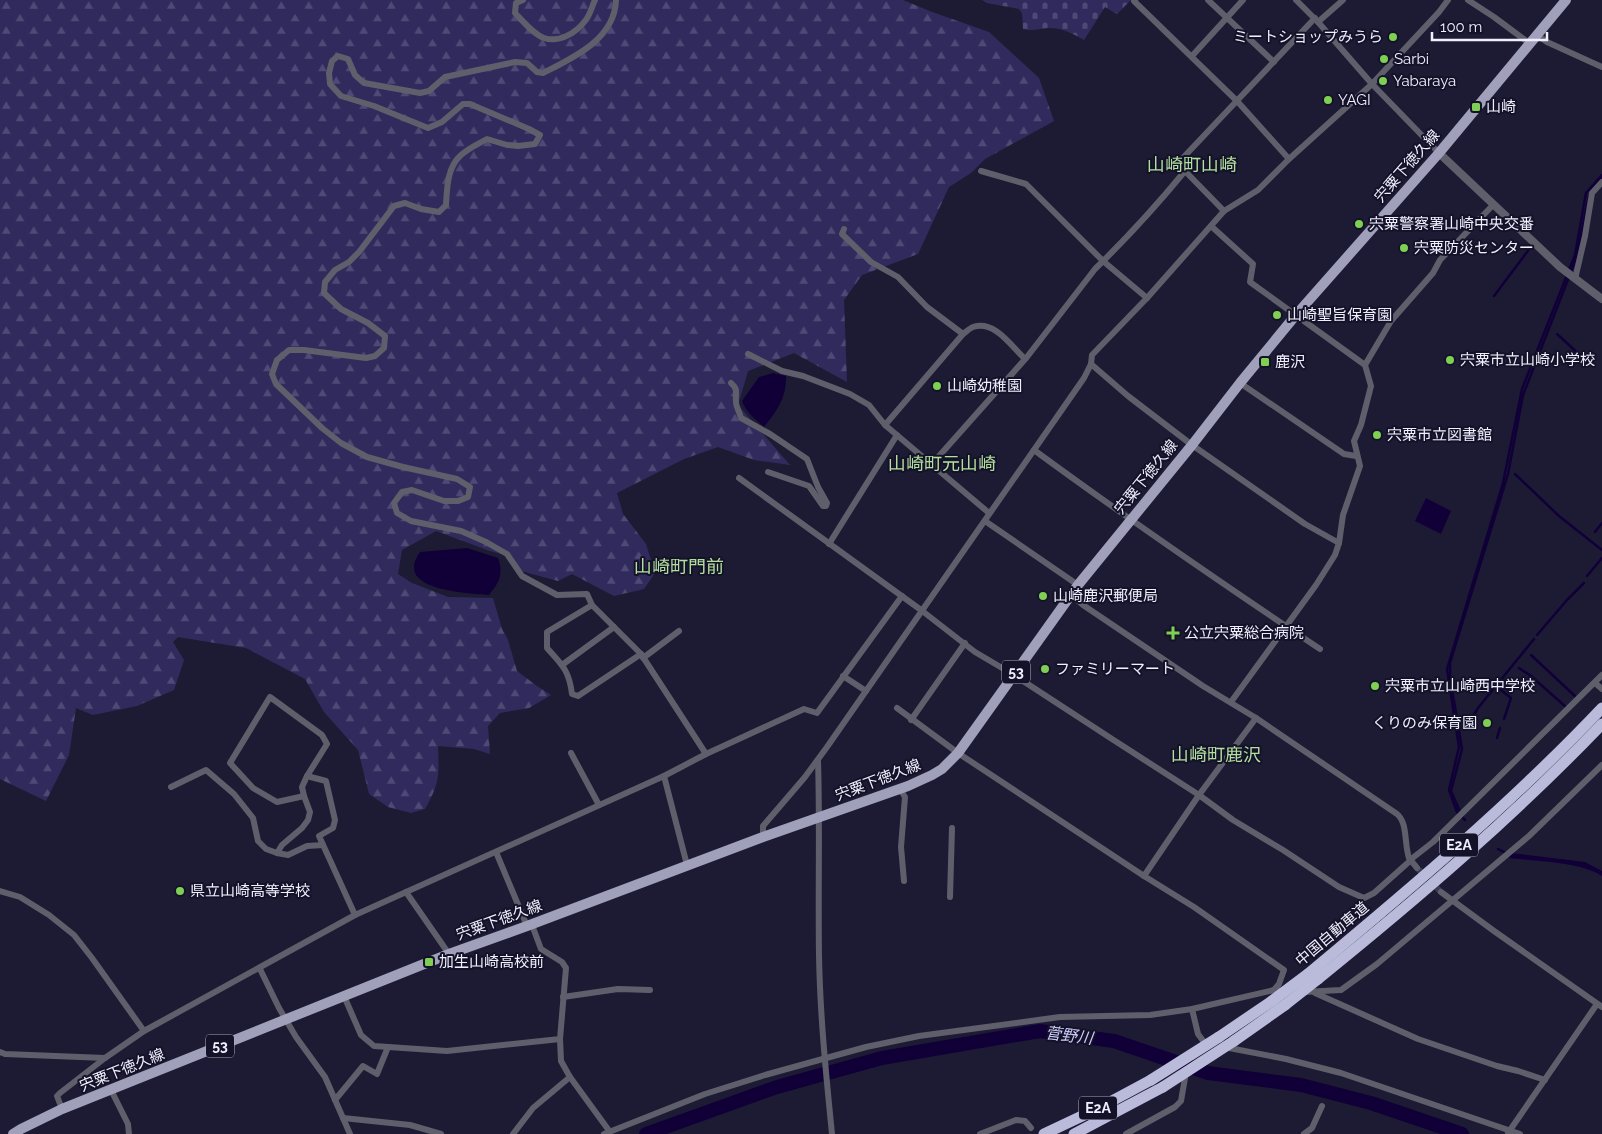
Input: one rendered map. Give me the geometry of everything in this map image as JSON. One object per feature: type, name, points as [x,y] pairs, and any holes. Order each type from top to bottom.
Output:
[{"type":"highway","name":"中国自動車道","points":[[1074,1134],[1163,1088],[1285,1005],[1313,976],[1467,839],[1562,750],[1602,708]]},
{"type":"highway","name":"中国自動車道","points":[[1044,1134],[1097,1109],[1151,1080],[1219,1037],[1273,996],[1313,976],[1416,898],[1476,847],[1602,724]]},
{"type":"main road","name":"宍粟下徳久線","points":[[13,1134],[62,1109],[449,954],[530,926],[762,837],[900,789],[932,775],[952,761],[1078,585],[1240,383],[1295,316],[1439,152],[1566,0]]},
{"type":"street","points":[[523,0],[516,3],[515,13],[544,38],[558,40],[570,34],[586,20],[595,0]]},
{"type":"street","points":[[616,0],[614,15],[604,33],[578,56],[543,73],[537,72],[527,62],[515,62],[445,77],[429,90],[420,93],[364,83],[356,75],[348,58],[338,56],[332,61],[329,73],[330,84],[341,96],[374,106],[410,122],[428,128],[442,122],[463,104],[470,104],[540,135],[535,144],[518,146],[507,145],[487,138],[460,155],[453,165],[448,182],[446,205],[438,212],[421,209],[405,203],[394,206],[359,252],[349,262],[335,270],[325,282],[324,293],[341,309],[368,323],[385,336],[384,348],[375,356],[366,358],[304,350],[289,350],[277,360],[272,374],[276,384],[340,443],[367,457],[457,479],[470,487],[468,497],[458,501],[444,501],[412,490],[402,492],[394,502],[397,513],[411,521],[460,531],[486,542],[507,554],[522,576],[557,595],[587,594],[592,605],[642,656],[706,754]]},
{"type":"street","points":[[1135,0],[1237,101],[1289,158]]},
{"type":"street","points":[[1208,0],[1274,62]]},
{"type":"street","points":[[1192,56],[1243,0]]},
{"type":"street","points":[[1296,0],[1372,84],[1439,152],[1546,255],[1602,299]]},
{"type":"street","points":[[1224,211],[1185,171],[1180,161],[1316,20],[1343,0]]},
{"type":"street","points":[[762,837],[763,826],[818,760],[1084,378],[1091,364],[1092,355],[1224,211],[1258,190],[1289,158],[1372,84],[1448,0]]},
{"type":"street","points":[[1468,0],[1529,43]]},
{"type":"street","points":[[1537,35],[1548,42],[1602,66]]},
{"type":"street","points":[[932,464],[1025,359],[1095,269],[1167,193],[1185,171]]},
{"type":"street","points":[[981,172],[1026,184],[1103,261],[1146,298]]},
{"type":"street","points":[[1575,279],[1592,193],[1602,182]]},
{"type":"street","points":[[1364,365],[1391,321],[1432,273],[1440,260],[1494,204]]},
{"type":"street","points":[[1211,226],[1253,264],[1250,282],[1364,365],[1371,386],[1361,425],[1354,441],[1356,456],[1360,466],[1343,515],[1339,543],[1335,555],[1231,702]]},
{"type":"street","points":[[844,229],[842,234],[871,262],[898,277],[927,307],[963,334]]},
{"type":"street","points":[[885,425],[963,334],[973,327],[985,326],[995,329],[1025,359]]},
{"type":"street","points":[[748,354],[782,371],[803,376],[850,394],[869,405],[885,425],[989,513]]},
{"type":"street","points":[[1091,364],[1128,396],[1192,445],[1305,524],[1339,543]]},
{"type":"street","points":[[731,383],[738,392],[736,403],[741,418],[770,434],[807,459],[818,487],[827,503],[826,506],[823,506],[809,486],[768,472]]},
{"type":"street","points":[[1240,383],[1344,454],[1356,456]]},
{"type":"street","points":[[829,544],[897,435]]},
{"type":"street","points":[[1034,450],[1130,520],[1320,649]]},
{"type":"street","points":[[738,478],[902,596],[975,652],[1014,675],[1199,796],[1232,820],[1283,850],[1338,887],[1364,898],[1374,893],[1433,842],[1602,675]]},
{"type":"street","points":[[985,521],[1078,585]]},
{"type":"street","points":[[1071,595],[1082,605],[1256,718],[1401,817],[1410,860],[1417,868]]},
{"type":"street","points":[[62,1109],[57,1096],[60,1093],[144,1031],[260,969],[355,915],[664,776],[706,754],[804,709],[817,713],[902,596]]},
{"type":"street","points":[[592,605],[547,632],[547,648],[562,665],[570,679],[572,694],[578,696],[679,631]]},
{"type":"street","points":[[562,665],[614,628]]},
{"type":"street","points":[[911,720],[965,643]]},
{"type":"street","points":[[843,676],[866,691]]},
{"type":"street","points":[[1595,683],[1602,689]]},
{"type":"street","points":[[277,853],[282,845],[302,828],[308,820],[310,812],[302,788],[307,776],[327,744],[322,735],[270,697],[230,763],[253,788],[277,802],[304,796]]},
{"type":"street","points":[[896,708],[958,753],[1194,907],[1284,970],[1273,996]]},
{"type":"street","points":[[1144,876],[1256,718]]},
{"type":"street","points":[[571,753],[599,805]]},
{"type":"street","points":[[818,760],[820,817],[819,956],[824,1059],[832,1134]]},
{"type":"street","points":[[496,852],[541,948],[562,962],[566,968],[560,1039],[561,1061],[607,1133],[705,1094],[866,1046],[1060,1017],[1150,1015],[1273,996],[1341,990],[1377,964],[1529,836],[1602,765]]},
{"type":"street","points":[[171,787],[206,770],[234,794],[253,818],[258,842],[266,849],[288,855],[307,846],[323,845]]},
{"type":"street","points":[[307,776],[326,781],[335,820],[333,828],[319,836],[355,915]]},
{"type":"street","points":[[664,776],[687,865]]},
{"type":"street","points":[[900,789],[905,798],[901,847],[904,881]]},
{"type":"street","points":[[950,897],[952,828]]},
{"type":"street","points":[[0,891],[20,897],[50,915],[74,935],[144,1031]]},
{"type":"street","points":[[406,892],[449,954]]},
{"type":"street","points":[[1441,892],[1600,1006],[1508,1132]]},
{"type":"street","points":[[260,969],[286,1020],[325,1077],[350,1134]]},
{"type":"street","points":[[563,996],[618,989],[650,990]]},
{"type":"street","points":[[1314,992],[1418,1039],[1545,1080]]},
{"type":"street","points":[[344,996],[361,1035],[374,1046],[447,1051],[560,1039]]},
{"type":"street","points":[[1192,1009],[1198,1034],[1204,1042],[1244,1052],[1286,1059],[1341,1073],[1508,1132],[1520,1134]]},
{"type":"street","points":[[336,1100],[363,1066],[377,1074],[388,1047]]},
{"type":"street","points":[[0,1052],[5,1054],[105,1058]]},
{"type":"street","points":[[513,1134],[533,1108],[570,1077]]},
{"type":"street","points":[[1126,1134],[1175,1107],[1181,1101],[1185,1078]]},
{"type":"street","points":[[111,1090],[128,1124],[129,1134]]},
{"type":"street","points":[[1304,1134],[1312,1128],[1322,1106]]},
{"type":"street","points":[[343,1118],[410,1125],[441,1134]]},
{"type":"street","points":[[980,1134],[1016,1120],[1025,1121],[1031,1128]]},
{"type":"green space","points":[[0,0],[903,0],[989,32],[1039,78],[1054,121],[985,159],[971,173],[949,187],[918,254],[862,275],[844,300],[847,382],[794,353],[748,371],[738,405],[790,465],[754,460],[718,447],[684,459],[617,493],[623,514],[646,544],[655,573],[644,589],[614,596],[572,574],[558,581],[514,569],[513,557],[490,551],[436,531],[402,550],[398,574],[412,583],[448,597],[493,598],[517,671],[551,695],[529,708],[500,713],[488,726],[490,754],[474,749],[438,746],[438,779],[425,809],[411,813],[388,807],[369,794],[358,750],[324,712],[305,679],[246,648],[178,637],[173,642],[184,660],[174,690],[137,706],[93,715],[76,708],[69,755],[46,801],[0,779]]},
{"type":"green space","points":[[982,0],[1131,0],[1117,14],[1105,7],[1084,40],[1059,29],[1023,29],[1022,13],[1019,9],[987,3]]},
{"type":"shaded area","points":[[773,373],[786,376],[785,391],[777,409],[764,427],[748,412],[742,401],[759,377]]},
{"type":"shaded area","points":[[1426,498],[1451,511],[1441,534],[1415,521]]},
{"type":"shaded area","points":[[467,548],[498,558],[501,569],[500,574],[489,595],[451,591],[436,587],[424,582],[416,575],[414,565],[420,552]]},
{"type":"shaded area","points":[[1512,853],[1585,862],[1602,871],[1602,876],[1593,871],[1571,865],[1509,858]]},
{"type":"waterway","points":[[1569,270],[1575,255],[1586,193],[1602,175]]},
{"type":"waterway","points":[[1591,190],[1602,178]]},
{"type":"waterway","points":[[1571,272],[1577,255],[1589,195]]},
{"type":"waterway","points":[[1494,296],[1530,248]]},
{"type":"waterway","points":[[1465,820],[1457,812],[1449,790],[1459,747],[1447,669],[1503,483],[1522,389],[1567,275]]},
{"type":"waterway","points":[[1461,814],[1451,791],[1462,749],[1450,677],[1450,663],[1508,474],[1523,395],[1569,277]]},
{"type":"waterway","points":[[1557,334],[1580,355]]},
{"type":"waterway","points":[[1515,474],[1559,516],[1602,550]]},
{"type":"waterway","points":[[1595,532],[1602,523]]},
{"type":"waterway","points":[[1587,576],[1602,558]]},
{"type":"waterway","points":[[1537,635],[1584,583]]},
{"type":"waterway","points":[[1467,726],[1478,708],[1534,639]]},
{"type":"waterway","points":[[1531,655],[1576,697]]},
{"type":"waterway","points":[[1519,668],[1531,676],[1566,707]]},
{"type":"waterway","points":[[1501,690],[1511,698],[1504,719]]},
{"type":"waterway","points":[[1497,738],[1500,728]]},
{"type":"waterway","points":[[1498,849],[1506,853]]},
{"type":"waterway","name":"菅野川","points":[[646,1134],[777,1087],[882,1058],[1040,1031],[1114,1041],[1208,1073],[1301,1085],[1371,1103],[1462,1134]]},
{"type":"tunnel","points":[[1417,868],[1441,892]]},
{"type":"place","name":"ミートショップみうら","points":[[1393,37]]},
{"type":"place","name":"Sarbi","points":[[1384,59]]},
{"type":"place","name":"Yabaraya","points":[[1383,81]]},
{"type":"place","name":"YAGI","points":[[1328,100]]},
{"type":"place","name":"山崎","points":[[1476,107]]},
{"type":"place","name":"宍粟警察署山崎中央交番","points":[[1359,224]]},
{"type":"place","name":"宍粟防災センター","points":[[1404,248]]},
{"type":"place","name":"山崎聖旨保育園","points":[[1277,315]]},
{"type":"place","name":"宍粟市立山崎小学校","points":[[1450,360]]},
{"type":"place","name":"鹿沢","points":[[1265,362]]},
{"type":"place","name":"山崎幼稚園","points":[[937,386]]},
{"type":"place","name":"宍粟市立図書館","points":[[1377,435]]},
{"type":"place","name":"山崎鹿沢郵便局","points":[[1043,596]]},
{"type":"place","name":"公立宍粟総合病院","points":[[1173,633]]},
{"type":"place","name":"ファミリーマート","points":[[1045,669]]},
{"type":"place","name":"宍粟市立山崎西中学校","points":[[1375,686]]},
{"type":"place","name":"くりのみ保育園","points":[[1487,723]]},
{"type":"place","name":"県立山崎高等学校","points":[[180,891]]},
{"type":"place","name":"加生山崎高校前","points":[[429,962]]},
{"type":"district","name":"山崎町山崎","points":[[1192,165]]},
{"type":"district","name":"山崎町元山崎","points":[[942,464]]},
{"type":"district","name":"山崎町門前","points":[[679,567]]},
{"type":"district","name":"山崎町鹿沢","points":[[1216,755]]}]
